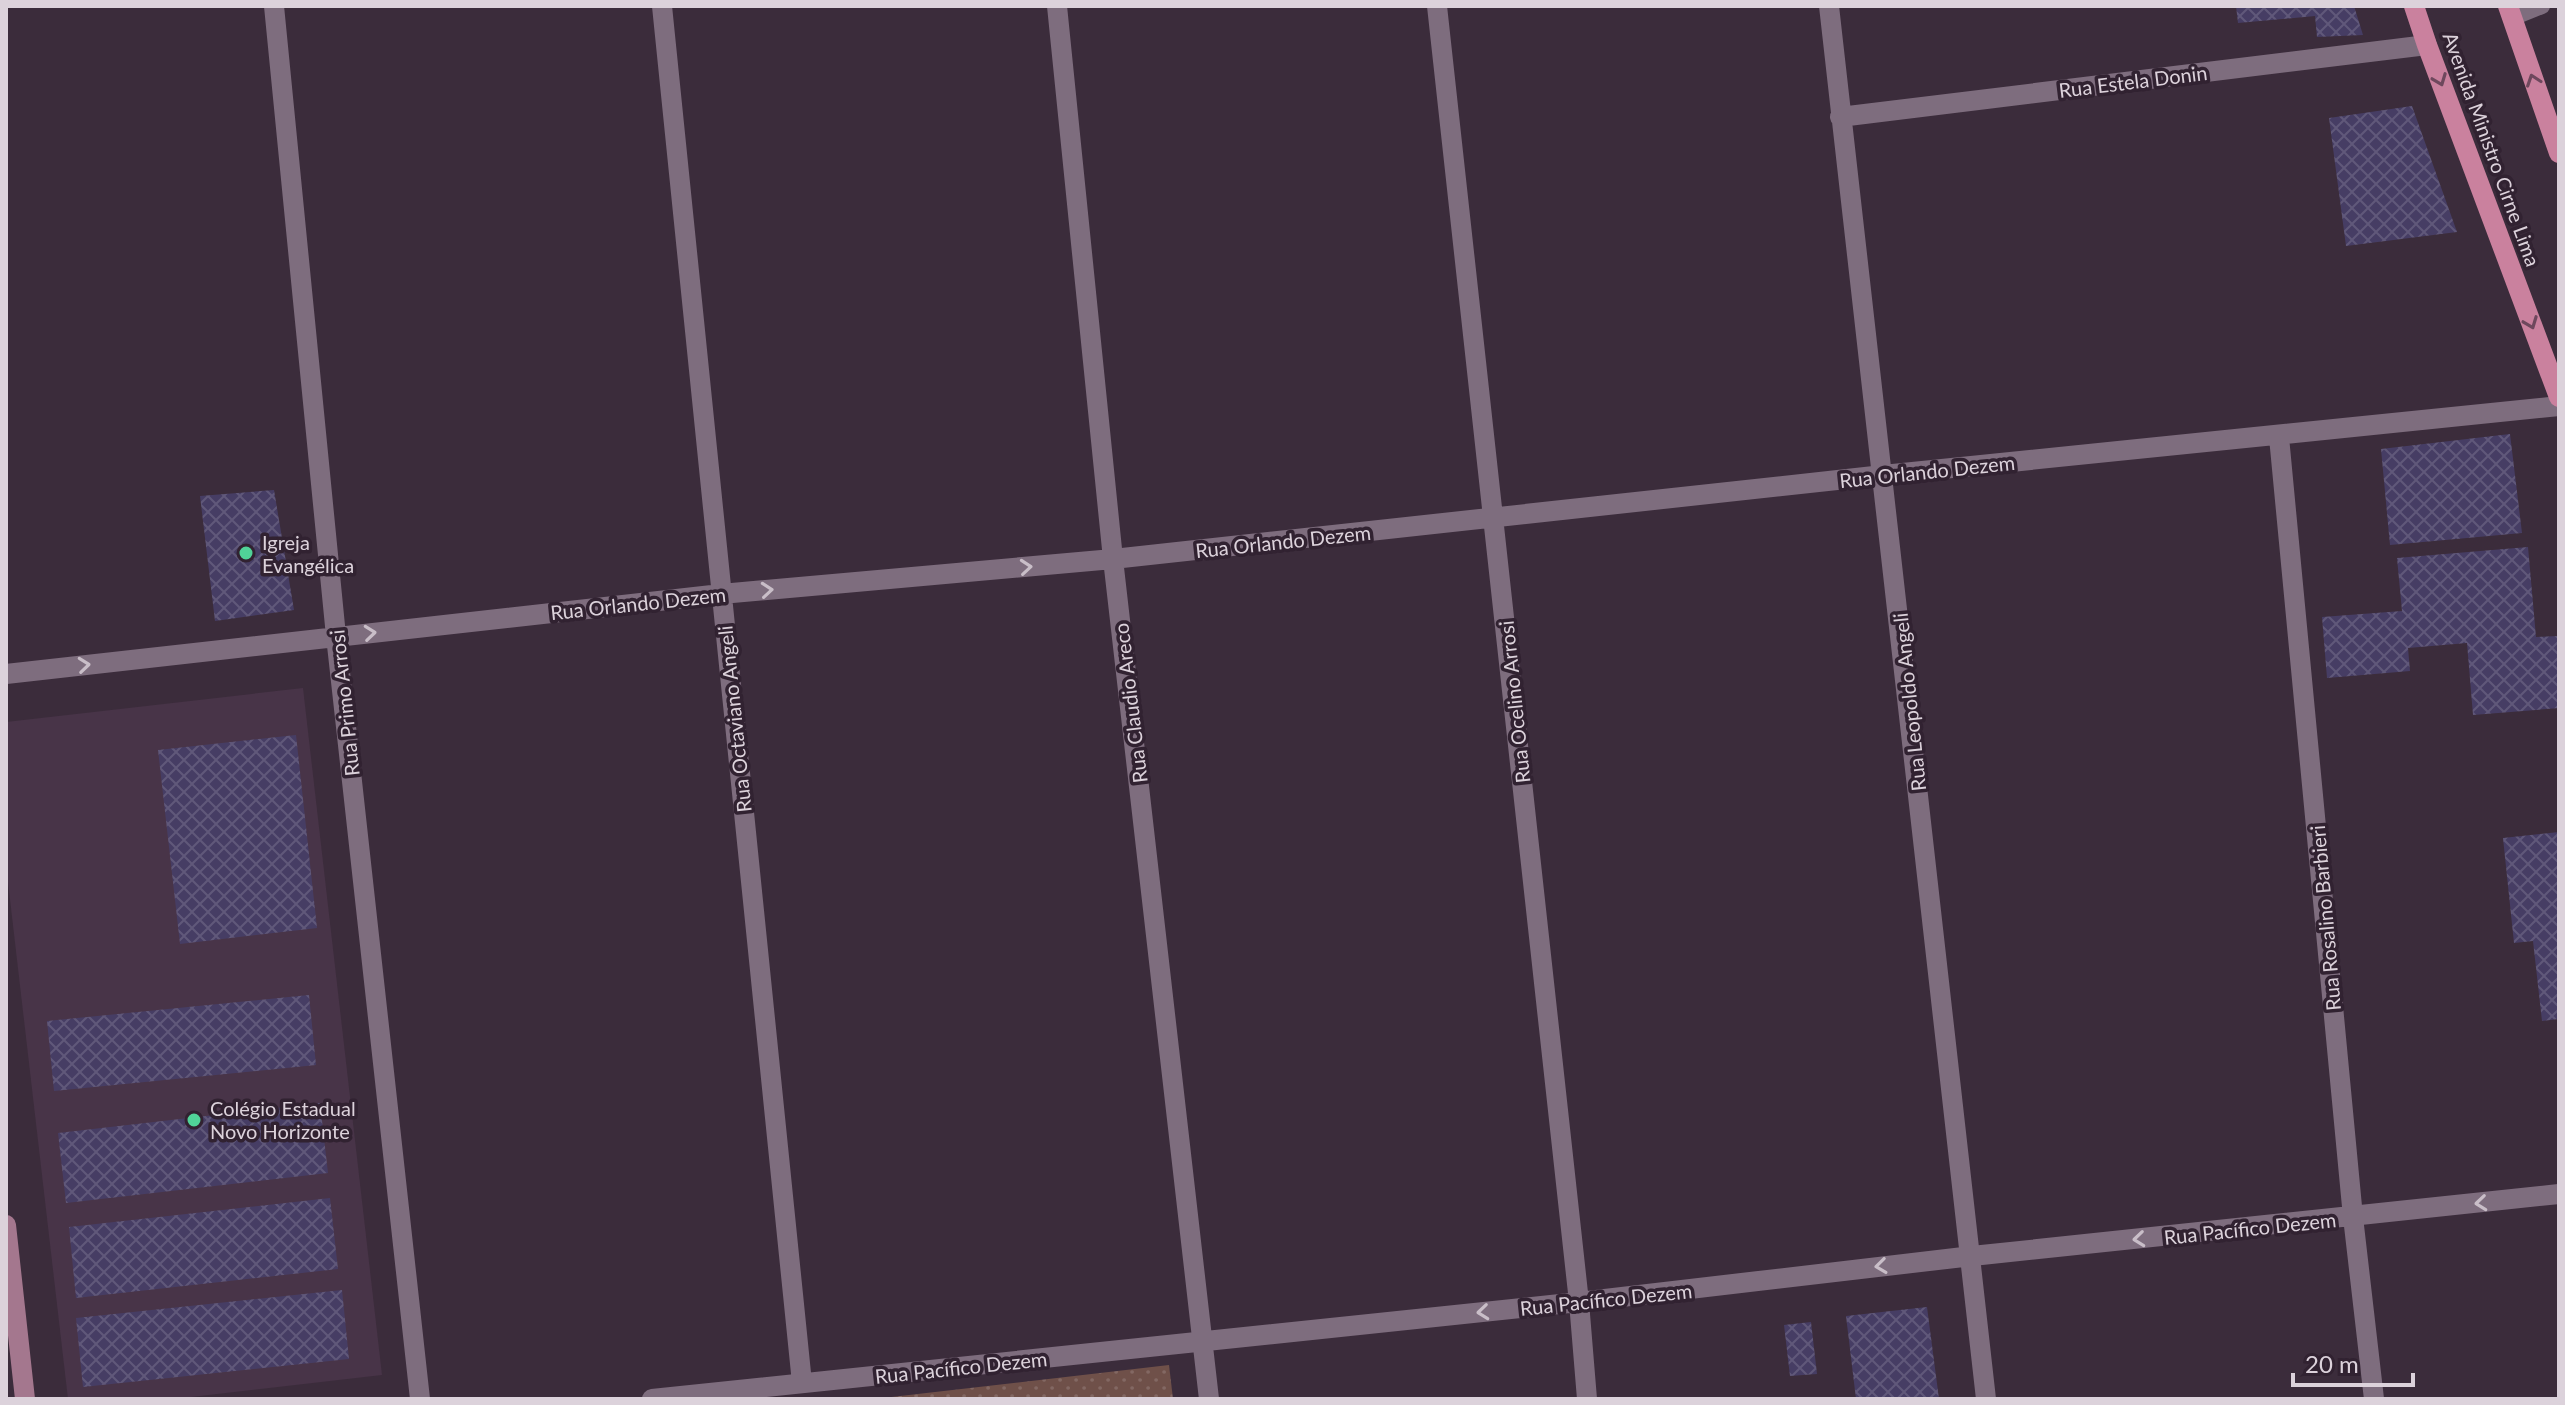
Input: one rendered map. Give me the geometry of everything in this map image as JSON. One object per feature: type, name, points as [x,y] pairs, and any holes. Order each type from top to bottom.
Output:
[{"type":"main road","name":"Avenida Ministro Cirne Lima","points":[[2414,6],[2559,397]]},
{"type":"main road","points":[[2510,12],[2559,153]]},
{"type":"street","name":"Rua Primo Arrosi","points":[[274,6],[336,636],[420,1399]]},
{"type":"street","name":"Rua Octaviano Angeli","points":[[662,6],[802,1383]]},
{"type":"street","name":"Rua Claudio Areco","points":[[1057,6],[1113,559],[1209,1399]]},
{"type":"street","name":"Rua Ocelino Arrosi","points":[[1437,6],[1579,1302],[1587,1399]]},
{"type":"street","name":"Rua Leopoldo Angeli","points":[[1829,6],[1986,1399]]},
{"type":"street","name":"Rua Estela Donin","points":[[1840,117],[2427,45]]},
{"type":"street","name":"Rua Orlando Dezem","points":[[6,674],[721,594],[1113,559],[1883,475],[2279,437],[2559,406]]},
{"type":"street","name":"Rua Rosalino Barbieri","points":[[2279,437],[2353,1217],[2374,1399]]},
{"type":"street","name":"Rua Pacífico Dezem","points":[[652,1399],[1579,1302],[1972,1256],[2559,1194]]},
{"type":"street","points":[[6,1225],[25,1399]]},
{"type":"lane","points":[[2510,12],[2542,6]]},
{"type":"shaded area","name":"Colégio Estadual Novo Horizonte","points":[[303,688],[382,1375],[174,1399],[68,1399],[6,865],[6,722]]},
{"type":"shaded area","points":[[1169,1365],[1173,1399],[874,1399]]},
{"type":"building","points":[[2236,6],[2354,6],[2363,35],[2317,37],[2315,16],[2238,23]]},
{"type":"building","points":[[2412,106],[2457,232],[2346,246],[2329,118]]},
{"type":"building","points":[[2510,434],[2522,533],[2390,545],[2381,449]]},
{"type":"building","name":"Igreja Evangélica","points":[[274,490],[294,610],[215,621],[200,496]]},
{"type":"building","points":[[2528,547],[2536,637],[2559,636],[2559,708],[2473,715],[2467,643],[2408,648],[2410,671],[2327,678],[2322,617],[2402,611],[2397,558]]},
{"type":"building","points":[[296,735],[317,928],[180,944],[158,750]]},
{"type":"building","points":[[2559,832],[2559,1019],[2542,1021],[2533,941],[2514,943],[2503,838]]},
{"type":"building","points":[[309,995],[316,1065],[54,1091],[47,1021]]},
{"type":"building","points":[[320,1103],[328,1173],[66,1203],[58,1133]]},
{"type":"building","points":[[330,1198],[338,1269],[76,1298],[69,1227]]},
{"type":"building","points":[[342,1290],[349,1359],[83,1387],[76,1318]]},
{"type":"building","points":[[1927,1307],[1939,1399],[1856,1399],[1846,1316]]},
{"type":"building","points":[[1811,1322],[1817,1374],[1790,1376],[1784,1325]]},
{"type":"place","name":"Igreja Evangélica","points":[[246,553]]},
{"type":"place","name":"Colégio Estadual Novo Horizonte","points":[[194,1120]]}]
